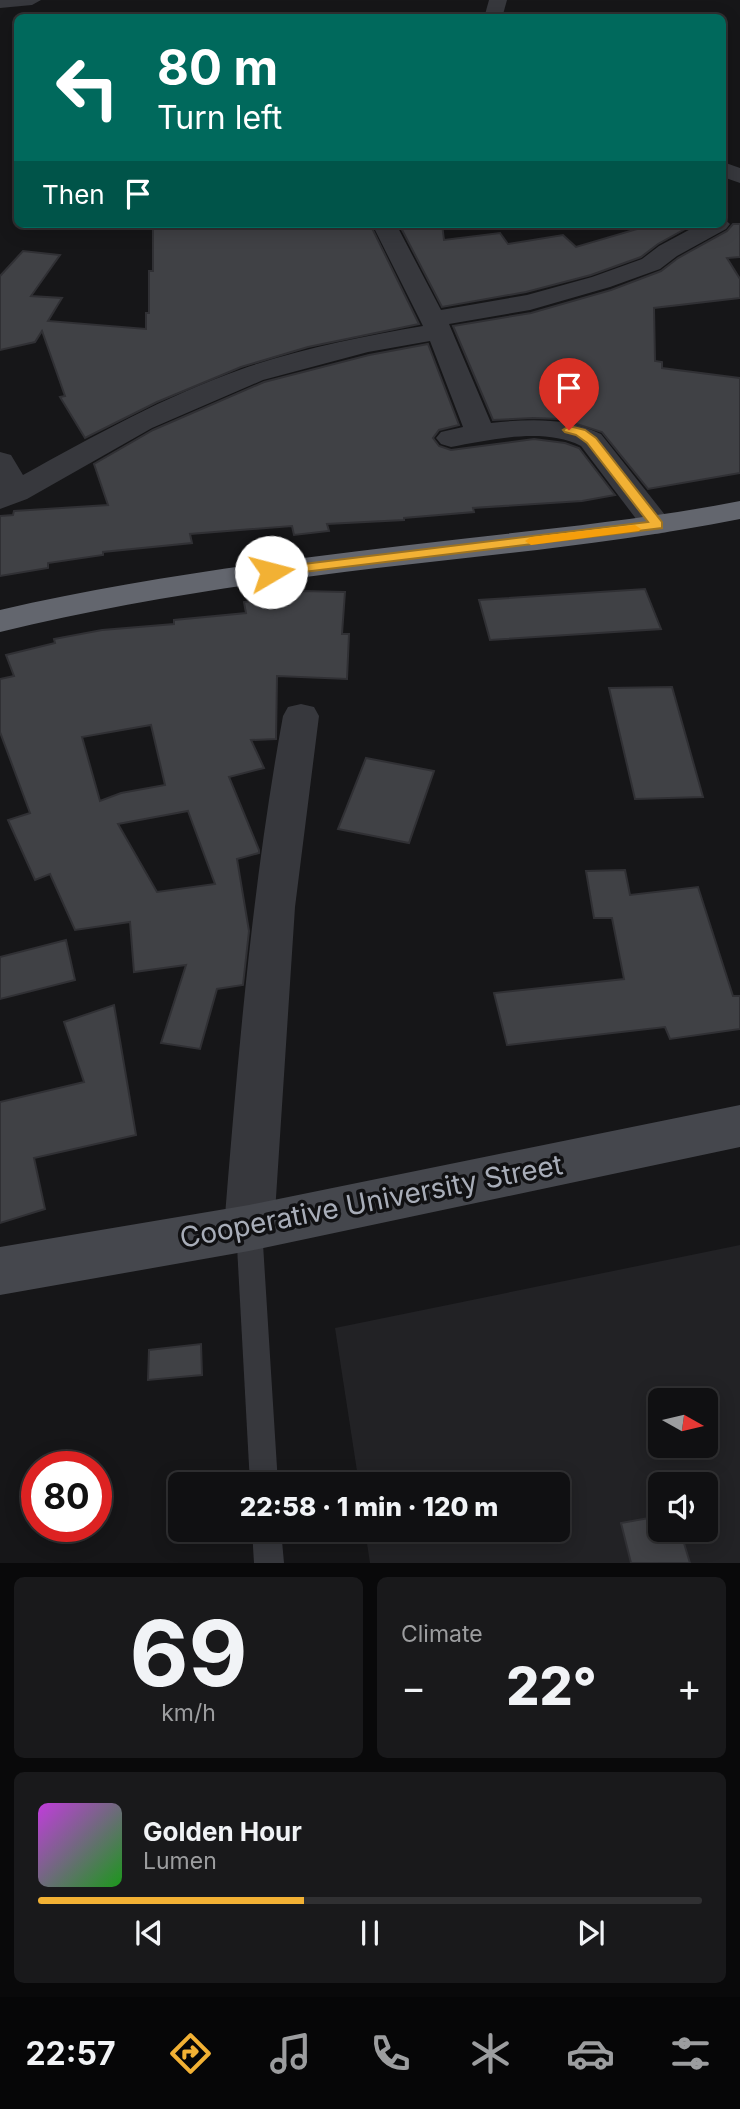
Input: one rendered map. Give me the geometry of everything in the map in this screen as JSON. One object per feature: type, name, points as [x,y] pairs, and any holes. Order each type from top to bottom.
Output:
[{"type":"highway","points":[[0,621],[106,596],[225,578],[657,525],[740,510]]},
{"type":"street","points":[[0,3],[32,0]]},
{"type":"street","points":[[386,228],[436,325],[466,436],[516,429],[569,430],[581,433],[592,440],[657,525]]},
{"type":"street","points":[[0,461],[8,496],[142,422],[253,374],[601,282],[651,264],[668,251],[711,228]]},
{"type":"street","points":[[249,1228],[266,998],[293,757],[301,716]]},
{"type":"street","name":"Cooperative University Street","points":[[0,1270],[249,1228],[740,1126]]},
{"type":"lane","points":[[249,1228],[263,1472]]},
{"type":"lane","points":[[268,1542],[269,1563]]},
{"type":"shaded area","points":[[740,1245],[740,1563],[370,1563],[367,1542],[570,1542],[570,1472],[357,1472],[335,1328]]},
{"type":"building","points":[[733,224],[740,224],[740,257],[727,258],[740,279],[740,298],[654,308],[655,361],[662,362],[662,368],[740,378],[740,473],[648,489],[602,432],[561,419],[493,420],[453,326],[531,313],[611,290],[661,271],[678,258],[727,231]]},
{"type":"building","points":[[153,228],[372,228],[419,324],[308,347],[241,367],[157,402],[85,438],[60,397],[65,396],[42,331],[35,342],[0,350],[0,276],[23,251],[60,255],[31,296],[62,298],[48,321],[146,329],[146,313],[149,313],[149,271],[153,271]]},
{"type":"building","points":[[401,228],[442,228],[444,240],[500,233],[508,244],[563,235],[576,247],[640,228],[687,228],[641,257],[591,275],[526,292],[442,307]]},
{"type":"building","points":[[428,344],[459,425],[439,430],[433,438],[439,446],[451,450],[534,439],[565,443],[579,448],[615,495],[582,501],[473,508],[474,512],[404,520],[327,524],[329,531],[294,535],[292,526],[190,534],[192,543],[103,552],[103,555],[48,563],[48,568],[0,576],[0,516],[13,515],[14,511],[108,505],[94,464],[153,430],[264,382],[369,355]]},
{"type":"building","points":[[645,589],[661,629],[490,640],[479,600]]},
{"type":"building","points":[[302,591],[345,592],[342,634],[349,634],[347,679],[277,676],[276,739],[251,740],[264,768],[229,777],[259,850],[259,853],[237,859],[249,931],[243,985],[217,989],[200,1049],[161,1043],[186,965],[134,972],[130,922],[75,930],[50,874],[35,880],[8,820],[30,813],[0,732],[0,679],[14,676],[6,655],[55,643],[54,639],[102,630],[174,624],[174,620],[246,613],[244,602],[301,594]],"holes":[[[151,725],[165,785],[121,793],[100,801],[82,737]],[[188,811],[215,884],[157,892],[118,824]]]},
{"type":"building","points":[[672,687],[703,797],[635,799],[609,688]]},
{"type":"building","points":[[366,758],[434,771],[409,843],[338,829]]},
{"type":"building","points":[[625,870],[630,895],[698,887],[733,996],[740,996],[740,1029],[670,1039],[665,1027],[507,1045],[494,993],[624,979],[612,918],[594,918],[586,871]]},
{"type":"building","points":[[66,940],[75,980],[0,999],[0,957]]},
{"type":"building","points":[[114,1005],[136,1135],[34,1158],[45,1209],[0,1223],[0,1102],[84,1082],[64,1022]]},
{"type":"building","points":[[201,1344],[202,1375],[148,1380],[149,1350]]},
{"type":"building","points":[[648,1518],[648,1542],[684,1542],[690,1563],[631,1563],[621,1523]]},
{"type":"slow traffic","points":[[531,541],[635,529]]},
{"type":"route","points":[[271,572],[657,525],[592,440],[569,430]]}]
